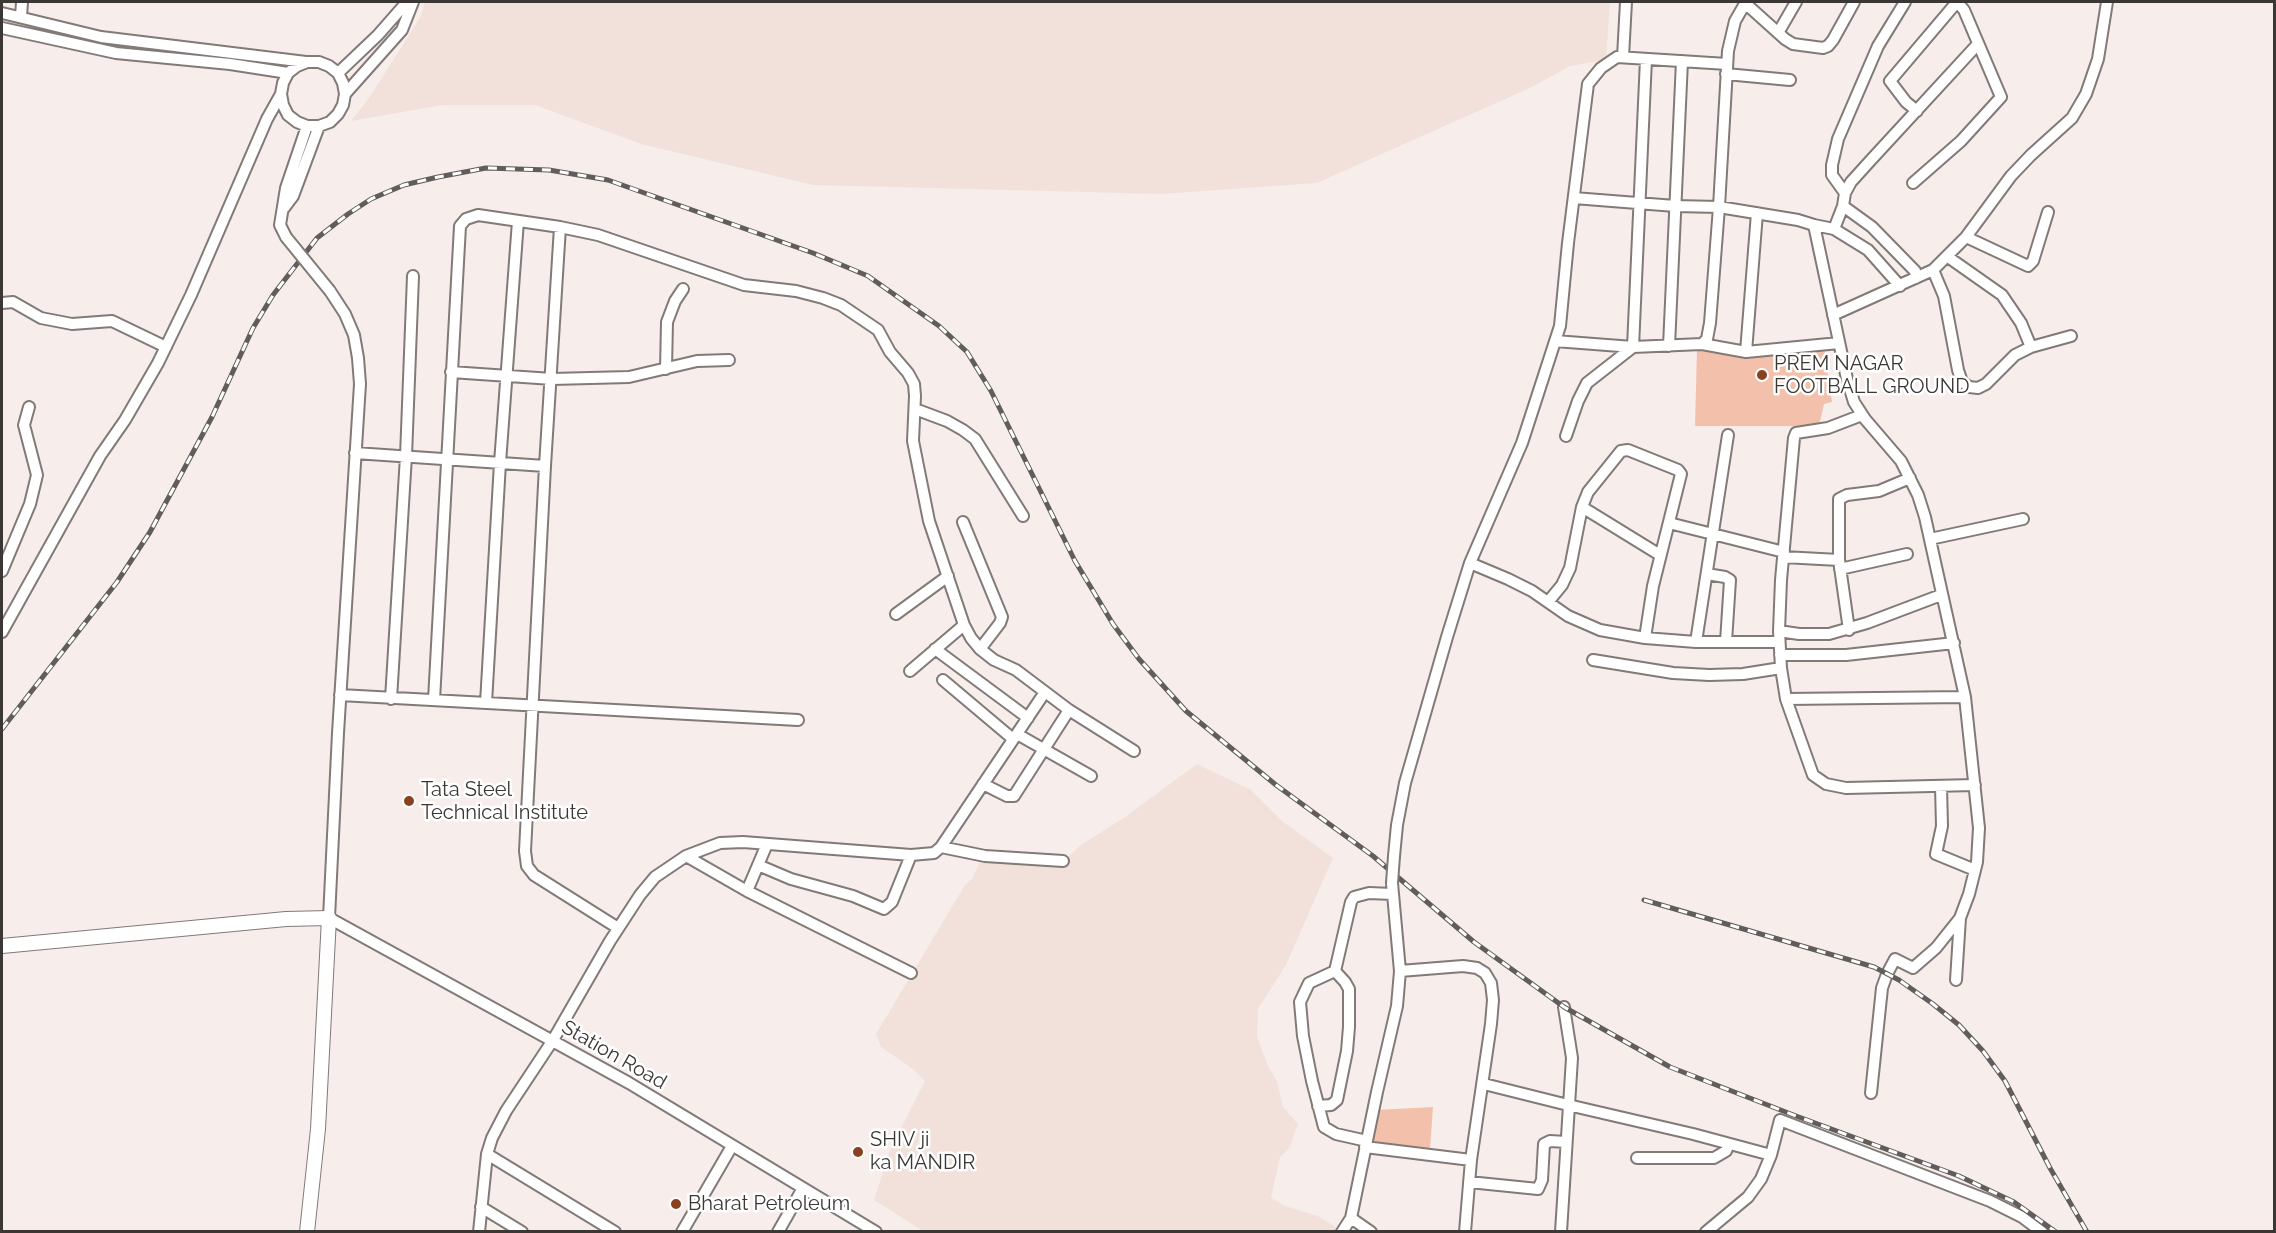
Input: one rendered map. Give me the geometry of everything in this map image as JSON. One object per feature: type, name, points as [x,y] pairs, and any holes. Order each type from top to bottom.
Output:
[{"type":"main road","points":[[2,946],[329,918],[318,1130],[307,1232]]},
{"type":"street","points":[[21,17],[22,2]]},
{"type":"street","points":[[338,73],[407,2]]},
{"type":"street","points":[[345,94],[402,30],[413,2]]},
{"type":"street","points":[[1623,57],[1626,2]]},
{"type":"street","points":[[1702,344],[1709,334],[1719,207],[1726,69],[1735,21],[1746,2],[1793,44],[1823,48],[1828,46],[1854,2]]},
{"type":"street","points":[[1778,33],[1796,2]]},
{"type":"street","points":[[1845,193],[1832,175],[1838,139],[1878,46],[1905,2]]},
{"type":"street","points":[[1913,183],[1960,141],[2001,97],[1964,10],[1957,2],[1890,81],[1906,102],[1917,111]]},
{"type":"street","points":[[1833,315],[1933,270],[1966,237],[2011,176],[2072,118],[2079,108],[2098,58],[2107,2]]},
{"type":"street","points":[[2,13],[101,37],[319,62],[338,73],[345,94],[344,105],[338,114],[330,122],[319,126],[307,126],[288,115],[281,94]]},
{"type":"street","points":[[2,28],[116,53],[230,64],[288,73]]},
{"type":"street","points":[[1834,228],[1843,206],[1845,193],[1851,182],[1977,45]]},
{"type":"street","points":[[1342,1232],[1351,1218],[1397,1006],[1400,971],[1392,889],[1397,825],[1405,783],[1470,563],[1522,443],[1560,326],[1588,84],[1601,68],[1617,57],[1682,61],[1790,80]]},
{"type":"street","points":[[1566,436],[1587,383],[1633,347],[1646,59]]},
{"type":"street","points":[[1669,346],[1682,61]]},
{"type":"street","points":[[2,632],[100,456],[125,420],[165,347],[191,295],[267,119],[281,94],[288,73],[308,62]]},
{"type":"street","points":[[307,126],[286,188],[280,225],[286,237],[330,291],[345,314],[354,335],[360,384],[340,695],[329,918]]},
{"type":"street","points":[[284,209],[293,196],[319,126]]},
{"type":"street","points":[[1574,198],[1719,207],[1834,228],[1868,250],[1900,286]]},
{"type":"street","points":[[1843,206],[1880,234],[1915,271],[1916,278]]},
{"type":"street","points":[[1966,237],[2028,266],[2033,261],[2048,212]]},
{"type":"street","points":[[1746,352],[1757,213]]},
{"type":"street","points":[[434,700],[460,226],[466,219],[478,215],[598,235],[744,285],[796,291],[824,298],[841,305],[878,330],[890,352],[914,384],[913,441],[929,521],[964,625],[980,649],[994,660],[1016,670],[1069,710],[1134,751]]},
{"type":"street","points":[[486,703],[500,463],[518,222]]},
{"type":"street","points":[[1814,225],[1854,402],[1862,415],[1901,461],[1918,495],[1965,697],[1979,828],[1975,870],[1960,918],[1956,980]]},
{"type":"street","points":[[560,227],[525,851],[527,866],[534,875],[618,928]]},
{"type":"street","points":[[1948,257],[2002,295],[2021,323],[2031,347]]},
{"type":"street","points":[[1933,270],[1944,296],[1962,382],[1968,387],[1978,388],[1986,384],[2015,355],[2031,347],[2071,336]]},
{"type":"street","points":[[391,699],[406,456],[413,276]]},
{"type":"street","points":[[666,369],[667,322],[675,301],[683,289]]},
{"type":"street","points":[[2,303],[13,302],[41,318],[72,324],[112,321],[165,347]]},
{"type":"street","points":[[1555,341],[1633,347],[1702,344],[1746,352],[1839,343]]},
{"type":"street","points":[[451,372],[552,380],[629,377],[697,361],[729,360]]},
{"type":"street","points":[[2,571],[30,504],[37,475],[24,425],[29,406]]},
{"type":"street","points":[[915,409],[955,425],[975,439],[1023,516]]},
{"type":"street","points":[[1862,415],[1828,428],[1796,433],[1794,438],[1779,637],[1780,668],[1786,699],[1809,766],[1817,780],[1846,788],[1975,785]]},
{"type":"street","points":[[1696,642],[1728,435]]},
{"type":"street","points":[[1548,602],[1562,585],[1570,568],[1582,507],[1588,492],[1621,451],[1628,450],[1678,470],[1681,474],[1653,586],[1646,638]]},
{"type":"street","points":[[355,453],[545,466]]},
{"type":"street","points":[[1849,630],[1840,564],[1839,499],[1847,495],[1879,491],[1910,478]]},
{"type":"street","points":[[1582,507],[1660,555]]},
{"type":"street","points":[[1930,539],[2023,519]]},
{"type":"street","points":[[963,522],[1002,617],[980,649]]},
{"type":"street","points":[[1669,523],[1784,554],[1840,564],[1907,554]]},
{"type":"street","points":[[1470,563],[1508,579],[1568,616],[1600,630],[1646,638],[1696,642],[1726,642],[1829,634],[1849,630],[1941,595]]},
{"type":"street","points":[[1707,574],[1730,580],[1726,642]]},
{"type":"street","points":[[896,614],[948,576]]},
{"type":"street","points":[[910,671],[964,625]]},
{"type":"street","points":[[1780,655],[1846,656],[1954,643]]},
{"type":"street","points":[[935,649],[1028,718]]},
{"type":"street","points":[[1593,660],[1674,673],[1710,675],[1743,674],[1780,668]]},
{"type":"street","points":[[943,680],[1015,736],[1045,749],[1091,776]]},
{"type":"street","points":[[479,1232],[487,1154],[506,1111],[553,1040],[618,928],[656,877],[686,856],[720,843],[767,844],[912,855],[934,853],[941,848],[1045,692]]},
{"type":"street","points":[[340,695],[798,720]]},
{"type":"street","points":[[1786,699],[1965,697]]},
{"type":"street","points":[[983,784],[1006,796],[1014,796],[1069,710]]},
{"type":"street","points":[[1941,786],[1942,825],[1936,854],[1975,870]]},
{"type":"street","points":[[747,891],[767,844]]},
{"type":"street","points":[[941,848],[985,856],[1063,861]]},
{"type":"street","points":[[758,865],[791,879],[853,896],[884,909],[892,902],[912,855]]},
{"type":"street","points":[[686,856],[747,891],[911,973]]},
{"type":"street","points":[[1335,971],[1354,897],[1392,889]]},
{"type":"street","name":"Station Road","points":[[329,918],[553,1040],[876,1232]]},
{"type":"street","points":[[1871,1093],[1882,988],[1887,974],[1895,959],[1914,968],[1936,948],[1960,918]]},
{"type":"street","points":[[1400,971],[1463,966],[1477,968],[1485,973],[1491,983],[1493,1000],[1484,1083],[1471,1160],[1465,1232]]},
{"type":"street","points":[[1318,1106],[1331,1105],[1337,1100],[1347,1051],[1350,1018],[1349,990],[1346,982],[1335,971]]},
{"type":"street","points":[[1335,971],[1309,983],[1300,1002],[1303,1036],[1324,1127],[1330,1132],[1366,1144],[1471,1160]]},
{"type":"street","points":[[1561,1232],[1572,1059],[1564,1007]]},
{"type":"street","points":[[1484,1083],[1568,1106],[1641,1121],[1771,1155]]},
{"type":"street","points":[[1706,1232],[1748,1197],[1761,1179],[1771,1155],[1780,1120],[1990,1201],[2022,1217],[2042,1232]]},
{"type":"street","points":[[1469,1182],[1538,1189],[1542,1180],[1544,1144],[1550,1141],[1566,1142]]},
{"type":"street","points":[[1637,1158],[1714,1158],[1726,1151],[1729,1144]]},
{"type":"street","points":[[682,1232],[732,1146]]},
{"type":"street","points":[[487,1154],[615,1232]]},
{"type":"street","points":[[778,1232],[803,1188]]},
{"type":"street","points":[[481,1206],[522,1232]]},
{"type":"street","points":[[1351,1218],[1371,1232]]},
{"type":"shaded area","points":[[425,2],[1610,2],[1606,60],[1570,66],[1532,87],[1317,183],[1161,194],[813,185],[641,144],[535,105],[443,105],[351,121],[369,98],[421,16]]},
{"type":"shaded area","name":"PREM NAGAR FOOTBALL GROUND","points":[[1824,346],[1832,402],[1824,404],[1819,426],[1695,426],[1697,348]]},
{"type":"shaded area","points":[[1197,764],[1251,790],[1282,821],[1333,858],[1286,965],[1258,1009],[1257,1037],[1268,1066],[1277,1081],[1283,1107],[1298,1124],[1290,1147],[1280,1157],[1271,1198],[1285,1206],[1318,1216],[1342,1231],[923,1231],[874,1200],[890,1150],[925,1081],[913,1069],[881,1047],[876,1034],[965,885],[972,879],[983,854],[1065,860],[1081,845],[1125,817]]},
{"type":"shaded area","points":[[1433,1107],[1430,1149],[1370,1142],[1376,1110]]},
{"type":"railway","points":[[2,729],[117,582],[150,532],[212,417],[253,328],[273,295],[317,238],[371,199],[404,185],[438,177],[486,168],[549,170],[608,180],[813,253],[868,276],[939,326],[967,352],[991,391],[1075,561],[1113,624],[1139,659],[1186,711],[1276,785],[1373,856],[1474,942],[1564,1007],[1670,1067],[1959,1176],[2014,1202],[2056,1232]]},
{"type":"railway","points":[[1644,900],[1874,967],[1899,980],[1933,1004],[1959,1025],[1983,1051],[2005,1081],[2050,1168],[2087,1232]]},
{"type":"place","name":"PREM NAGAR FOOTBALL GROUND","points":[[1762,375]]},
{"type":"place","name":"Tata Steel Technical Institute","points":[[409,801]]},
{"type":"place","name":"SHIV ji ka MANDIR","points":[[858,1152]]},
{"type":"place","name":"Bharat Petroleum","points":[[676,1204]]}]
